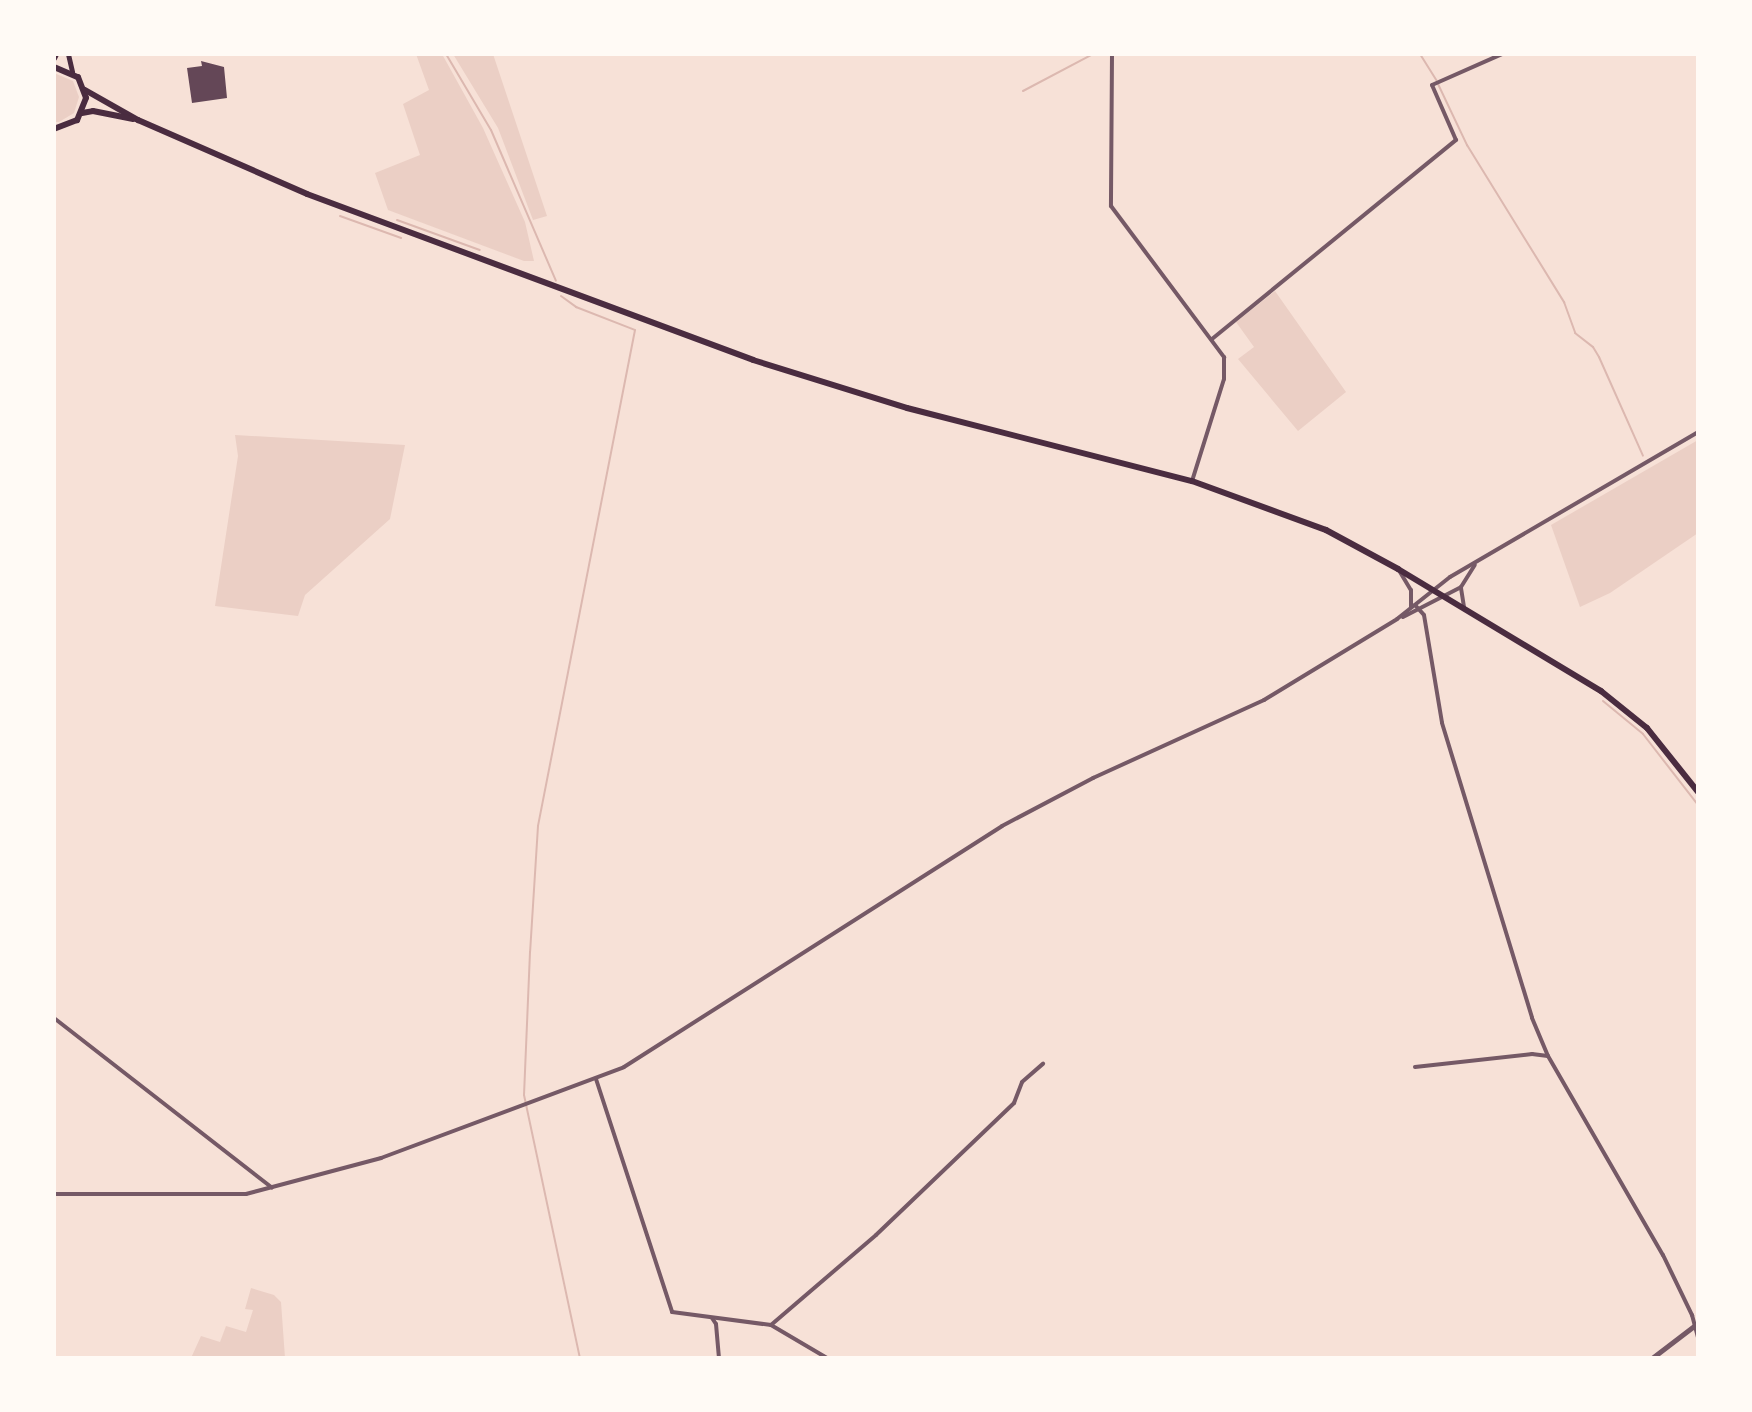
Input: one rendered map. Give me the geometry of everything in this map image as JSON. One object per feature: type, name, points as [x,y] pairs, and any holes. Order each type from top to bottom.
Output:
[{"type":"main road","points":[[68,54],[72,72],[85,90],[138,120],[307,194],[753,360],[907,408],[1192,481],[1313,525],[1398,569],[1624,708],[1662,744],[1698,792]]},
{"type":"main road","points":[[54,67],[72,72]]},
{"type":"main road","points":[[54,129],[71,125],[82,113],[85,90]]},
{"type":"main road","points":[[82,113],[105,112],[138,120]]},
{"type":"street","points":[[1112,54],[1111,206],[1224,357],[1224,379],[1192,481]]},
{"type":"street","points":[[1212,339],[1456,140],[1432,85],[1502,54]]},
{"type":"street","points":[[54,1194],[246,1194],[381,1158],[596,1079],[652,1051],[1002,826],[1093,778],[1264,700],[1397,619],[1433,590],[1476,563],[1698,432]]},
{"type":"street","points":[[1397,619],[1422,610],[1461,587],[1476,563]]},
{"type":"street","points":[[1398,569],[1411,590],[1413,605]]},
{"type":"street","points":[[1461,587],[1464,611]]},
{"type":"street","points":[[1413,605],[1422,610]]},
{"type":"street","points":[[1422,610],[1442,723],[1532,1018],[1548,1056],[1663,1255],[1696,1324],[1698,1338]]},
{"type":"street","points":[[54,1018],[272,1188]]},
{"type":"street","points":[[1415,1067],[1532,1054],[1548,1056]]},
{"type":"street","points":[[771,1325],[876,1235],[1014,1103],[1022,1082],[1043,1064]]},
{"type":"street","points":[[596,1079],[668,1307],[681,1315],[771,1325],[827,1358]]},
{"type":"street","points":[[711,1316],[716,1324],[719,1358]]},
{"type":"street","points":[[1652,1358],[1696,1324]]},
{"type":"shaded area","points":[[416,54],[442,54],[483,128],[525,222],[534,261],[524,261],[388,210],[375,173],[420,155],[403,104],[429,90]]},
{"type":"shaded area","points":[[453,54],[493,54],[547,216],[533,220],[498,128]]},
{"type":"shaded area","points":[[54,73],[73,81],[79,97],[74,113],[59,122],[54,122]]},
{"type":"shaded area","points":[[1275,291],[1346,392],[1298,431],[1238,359],[1254,347],[1236,322]]},
{"type":"shaded area","points":[[235,435],[405,445],[390,519],[305,595],[298,616],[215,606],[238,456]]},
{"type":"shaded area","points":[[1698,440],[1698,533],[1610,593],[1580,607],[1551,525]]},
{"type":"shaded area","points":[[251,1288],[274,1295],[281,1302],[285,1358],[191,1358],[201,1336],[220,1342],[226,1326],[246,1332],[253,1310],[245,1309]]},
{"type":"building","points":[[201,61],[224,67],[227,98],[192,103],[187,68],[202,66]]},
{"type":"waterway","points":[[446,54],[491,130],[556,281]]},
{"type":"waterway","points":[[1023,91],[1093,54]]},
{"type":"waterway","points":[[1420,54],[1436,80]]},
{"type":"waterway","points":[[1438,84],[1467,145],[1564,302],[1575,333],[1593,347],[1599,357],[1643,456]]},
{"type":"waterway","points":[[340,216],[401,238]]},
{"type":"waterway","points":[[397,220],[480,250]]},
{"type":"waterway","points":[[561,296],[576,307],[635,330],[538,826],[530,952],[524,1095],[580,1358]]},
{"type":"waterway","points":[[1603,701],[1643,734],[1698,805]]}]
